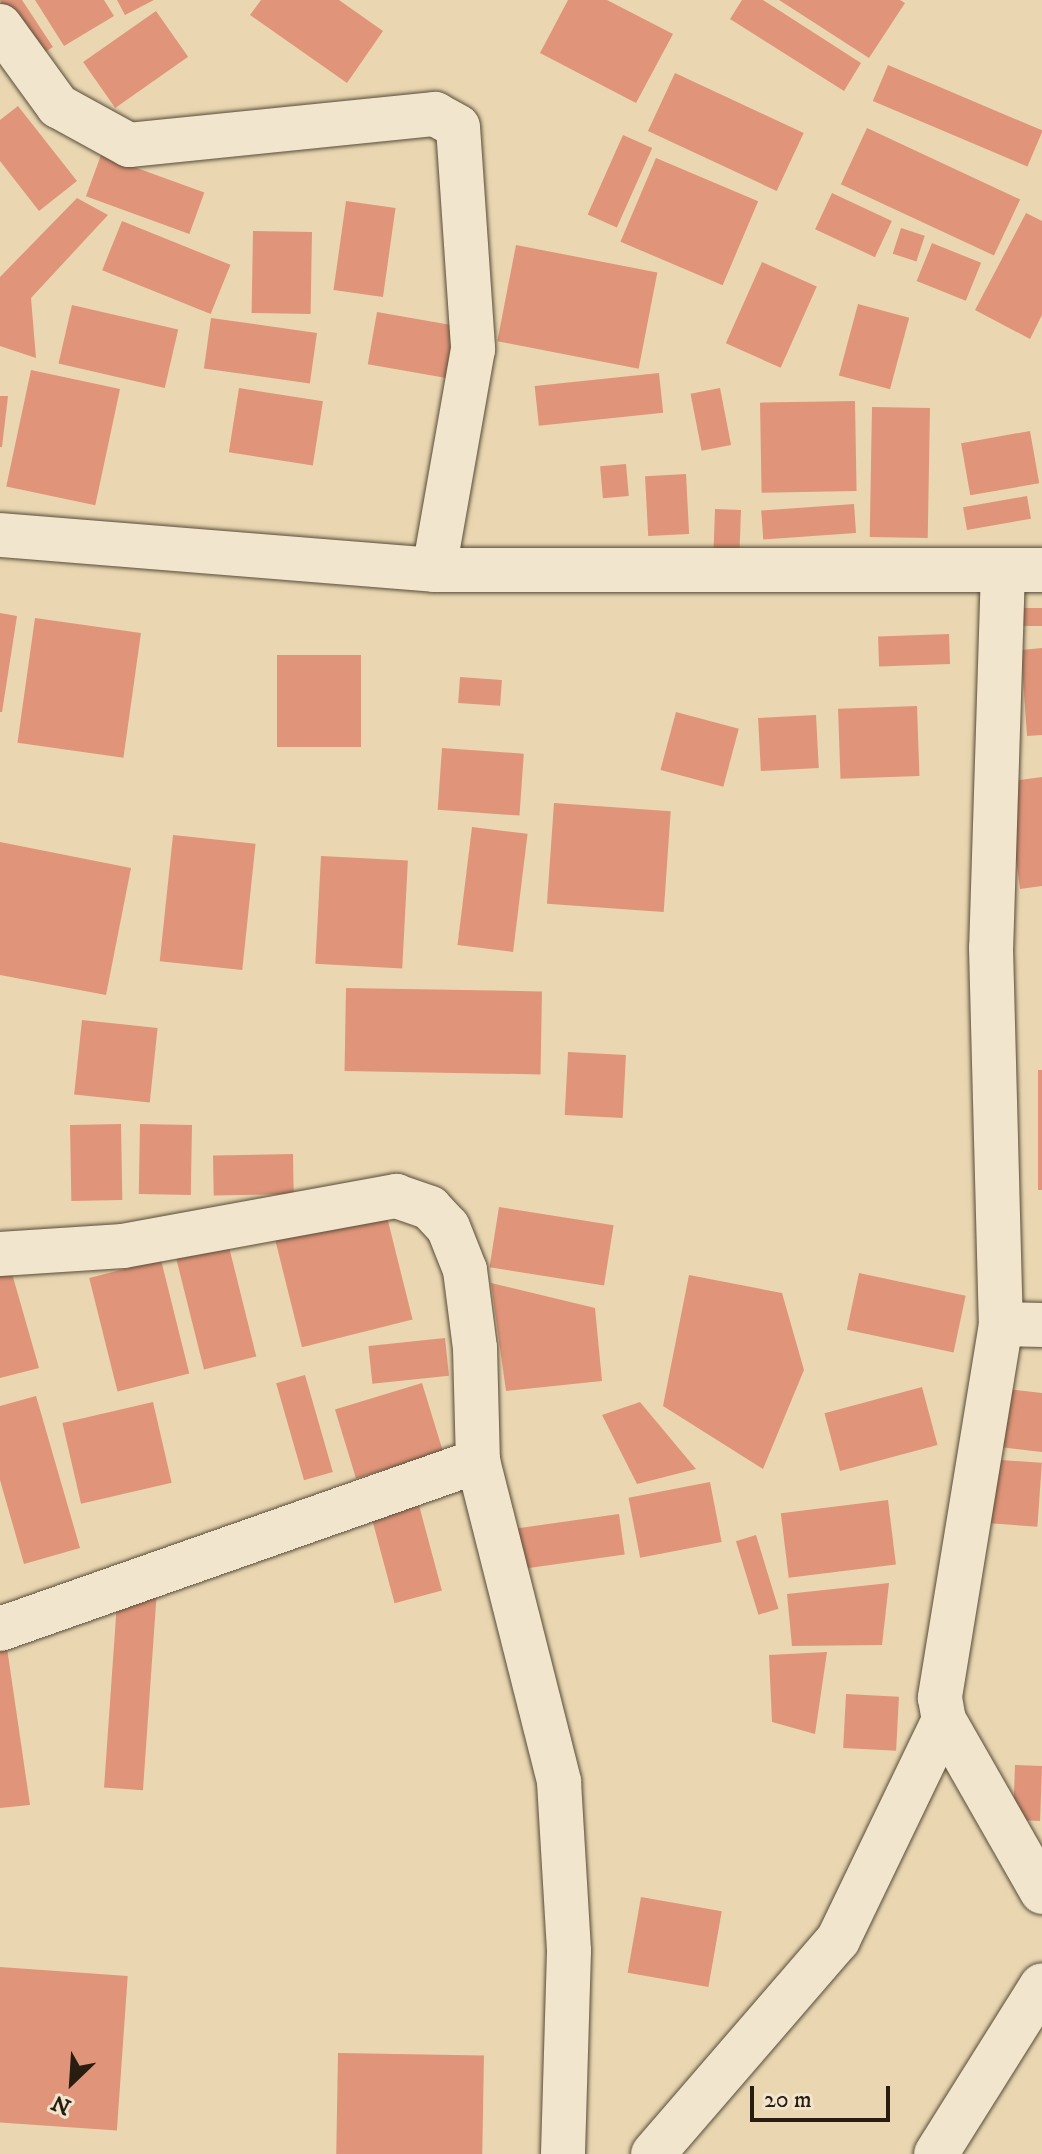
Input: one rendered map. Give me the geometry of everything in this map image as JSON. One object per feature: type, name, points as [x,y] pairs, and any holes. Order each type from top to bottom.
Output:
[{"type":"street","points":[[0,26],[58,106],[129,145],[435,114],[458,127],[473,349],[434,570]]},
{"type":"street","points":[[0,535],[434,570],[1022,570],[991,948],[1022,1324],[943,1661],[944,1720],[838,1940],[653,2154]]},
{"type":"street","points":[[0,1254],[123,1246],[396,1196],[430,1208],[448,1227],[465,1270],[478,1461],[559,1782],[569,1951],[563,2154]]},
{"type":"street","points":[[0,1629],[478,1461]]},
{"type":"street","points":[[944,1720],[1042,1892]]},
{"type":"street","points":[[936,2154],[1042,1985]]},
{"type":"building","points":[[0,0],[22,0],[53,47],[34,59]]},
{"type":"building","points":[[35,0],[104,0],[114,16],[64,46]]},
{"type":"building","points":[[117,0],[154,0],[125,15]]},
{"type":"building","points":[[261,0],[339,0],[383,31],[347,83],[250,15]]},
{"type":"building","points":[[568,0],[607,0],[673,34],[636,103],[540,53]]},
{"type":"building","points":[[742,0],[763,0],[861,63],[844,91],[730,19]]},
{"type":"building","points":[[779,0],[900,0],[905,3],[869,58]]},
{"type":"building","points":[[156,11],[188,57],[115,108],[83,62]]},
{"type":"building","points":[[888,65],[1042,130],[1027,167],[873,101]]},
{"type":"building","points":[[675,73],[804,133],[777,191],[648,131]]},
{"type":"building","points":[[18,106],[77,181],[39,211],[0,161],[0,120]]},
{"type":"building","points":[[867,128],[1020,199],[994,256],[841,184]]},
{"type":"building","points":[[623,135],[652,148],[617,227],[588,214]]},
{"type":"building","points":[[101,155],[204,193],[189,234],[86,196]]},
{"type":"building","points":[[656,158],[758,201],[723,285],[620,242]]},
{"type":"building","points":[[832,193],[892,221],[875,257],[815,229]]},
{"type":"building","points":[[77,198],[108,215],[31,298],[36,358],[0,346],[0,277]]},
{"type":"building","points":[[346,201],[396,208],[383,297],[333,290]]},
{"type":"building","points":[[1026,213],[1042,221],[1042,315],[1030,339],[975,310]]},
{"type":"building","points":[[122,221],[230,265],[211,314],[102,270]]},
{"type":"building","points":[[901,228],[925,236],[916,261],[893,254]]},
{"type":"building","points":[[253,231],[312,232],[311,314],[252,313]]},
{"type":"building","points":[[932,243],[981,263],[966,301],[917,281]]},
{"type":"building","points":[[516,245],[657,272],[639,369],[497,341]]},
{"type":"building","points":[[762,262],[817,286],[781,368],[726,343]]},
{"type":"building","points":[[858,304],[909,318],[890,389],[839,375]]},
{"type":"building","points":[[72,305],[178,330],[165,388],[59,363]]},
{"type":"building","points":[[377,312],[460,327],[451,379],[368,364]]},
{"type":"building","points":[[211,318],[317,333],[310,383],[204,369]]},
{"type":"building","points":[[31,370],[120,389],[95,505],[6,486]]},
{"type":"building","points":[[659,373],[663,413],[539,426],[535,386]]},
{"type":"building","points":[[239,388],[323,401],[313,465],[229,452]]},
{"type":"building","points":[[720,388],[731,445],[702,451],[691,394]]},
{"type":"building","points":[[0,396],[8,396],[2,447],[0,447]]},
{"type":"building","points":[[855,401],[857,491],[762,493],[760,403]]},
{"type":"building","points":[[872,407],[930,408],[928,538],[870,537]]},
{"type":"building","points":[[1030,431],[1039,483],[970,495],[961,443]]},
{"type":"building","points":[[626,464],[629,496],[603,498],[600,466]]},
{"type":"building","points":[[686,474],[689,534],[648,536],[645,476]]},
{"type":"building","points":[[1027,496],[1031,519],[967,530],[963,507]]},
{"type":"building","points":[[854,504],[856,533],[763,539],[761,510]]},
{"type":"building","points":[[715,509],[741,510],[740,552],[714,551]]},
{"type":"building","points":[[1014,608],[1042,608],[1042,626],[1014,626]]},
{"type":"building","points":[[0,613],[17,616],[2,712],[0,712]]},
{"type":"building","points":[[35,618],[141,633],[123,758],[17,743]]},
{"type":"building","points":[[949,634],[950,664],[879,666],[878,636]]},
{"type":"building","points":[[1042,648],[1042,735],[1027,736],[1021,650]]},
{"type":"building","points":[[277,655],[361,655],[361,747],[277,747]]},
{"type":"building","points":[[460,677],[502,680],[500,706],[458,703]]},
{"type":"building","points":[[917,706],[919,776],[840,779],[838,709]]},
{"type":"building","points":[[676,712],[739,729],[723,787],[660,770]]},
{"type":"building","points":[[816,715],[819,768],[761,771],[758,718]]},
{"type":"building","points":[[442,748],[524,754],[519,816],[438,810]]},
{"type":"building","points":[[1042,777],[1042,886],[1020,889],[1006,782]]},
{"type":"building","points":[[554,803],[671,811],[664,912],[547,904]]},
{"type":"building","points":[[472,827],[528,834],[513,952],[457,945]]},
{"type":"building","points":[[173,835],[256,844],[242,970],[160,961]]},
{"type":"building","points":[[0,842],[131,868],[106,995],[0,975]]},
{"type":"building","points":[[321,856],[408,861],[402,968],[315,964]]},
{"type":"building","points":[[346,988],[542,991],[541,1074],[345,1071]]},
{"type":"building","points":[[82,1020],[158,1028],[150,1103],[74,1095]]},
{"type":"building","points":[[568,1052],[626,1055],[623,1118],[565,1115]]},
{"type":"building","points":[[1038,1070],[1042,1070],[1042,1190],[1038,1190]]},
{"type":"building","points":[[121,1124],[122,1200],[71,1201],[70,1125]]},
{"type":"building","points":[[140,1124],[192,1125],[191,1195],[139,1194]]},
{"type":"building","points":[[293,1154],[294,1194],[214,1195],[213,1155]]},
{"type":"building","points":[[499,1207],[614,1225],[604,1285],[489,1267]]},
{"type":"building","points":[[385,1209],[413,1320],[302,1347],[274,1237]]},
{"type":"building","points":[[228,1243],[256,1357],[204,1370],[176,1256]]},
{"type":"building","points":[[161,1260],[189,1374],[118,1391],[89,1278]]},
{"type":"building","points":[[9,1263],[39,1368],[0,1378],[0,1265]]},
{"type":"building","points":[[859,1273],[966,1296],[954,1352],[847,1330]]},
{"type":"building","points":[[689,1275],[782,1293],[804,1370],[763,1469],[663,1406]]},
{"type":"building","points":[[491,1283],[595,1308],[602,1381],[506,1391]]},
{"type":"building","points":[[445,1338],[449,1376],[372,1384],[368,1346]]},
{"type":"building","points":[[305,1375],[333,1472],[304,1480],[276,1383]]},
{"type":"building","points":[[422,1383],[443,1452],[356,1478],[335,1410]]},
{"type":"building","points":[[922,1387],[938,1445],[840,1471],[824,1413]]},
{"type":"building","points":[[998,1388],[1042,1393],[1042,1452],[991,1446]]},
{"type":"building","points":[[36,1396],[80,1548],[24,1564],[0,1480],[0,1406]]},
{"type":"building","points":[[153,1402],[172,1483],[81,1504],[62,1423]]},
{"type":"building","points":[[640,1402],[696,1469],[637,1484],[602,1415]]},
{"type":"building","points":[[987,1459],[1042,1463],[1037,1527],[983,1523]]},
{"type":"building","points":[[710,1482],[722,1542],[640,1558],[629,1498]]},
{"type":"building","points":[[416,1494],[442,1591],[395,1603],[369,1507]]},
{"type":"building","points":[[888,1500],[896,1565],[789,1578],[781,1513]]},
{"type":"building","points":[[619,1514],[625,1555],[524,1569],[518,1528]]},
{"type":"building","points":[[756,1535],[779,1609],[758,1615],[736,1541]]},
{"type":"building","points":[[889,1583],[882,1645],[792,1646],[787,1594]]},
{"type":"building","points":[[118,1588],[157,1591],[143,1790],[104,1788]]},
{"type":"building","points":[[6,1641],[30,1805],[0,1808],[0,1642]]},
{"type":"building","points":[[827,1652],[815,1734],[772,1722],[769,1655]]},
{"type":"building","points":[[846,1694],[899,1697],[896,1751],[843,1748]]},
{"type":"building","points":[[1015,1765],[1042,1766],[1040,1821],[1013,1820]]},
{"type":"building","points":[[641,1897],[722,1911],[708,1987],[628,1973]]},
{"type":"building","points":[[0,1967],[128,1976],[117,2131],[0,2122]]},
{"type":"building","points":[[338,2053],[484,2056],[482,2154],[336,2154]]}]
